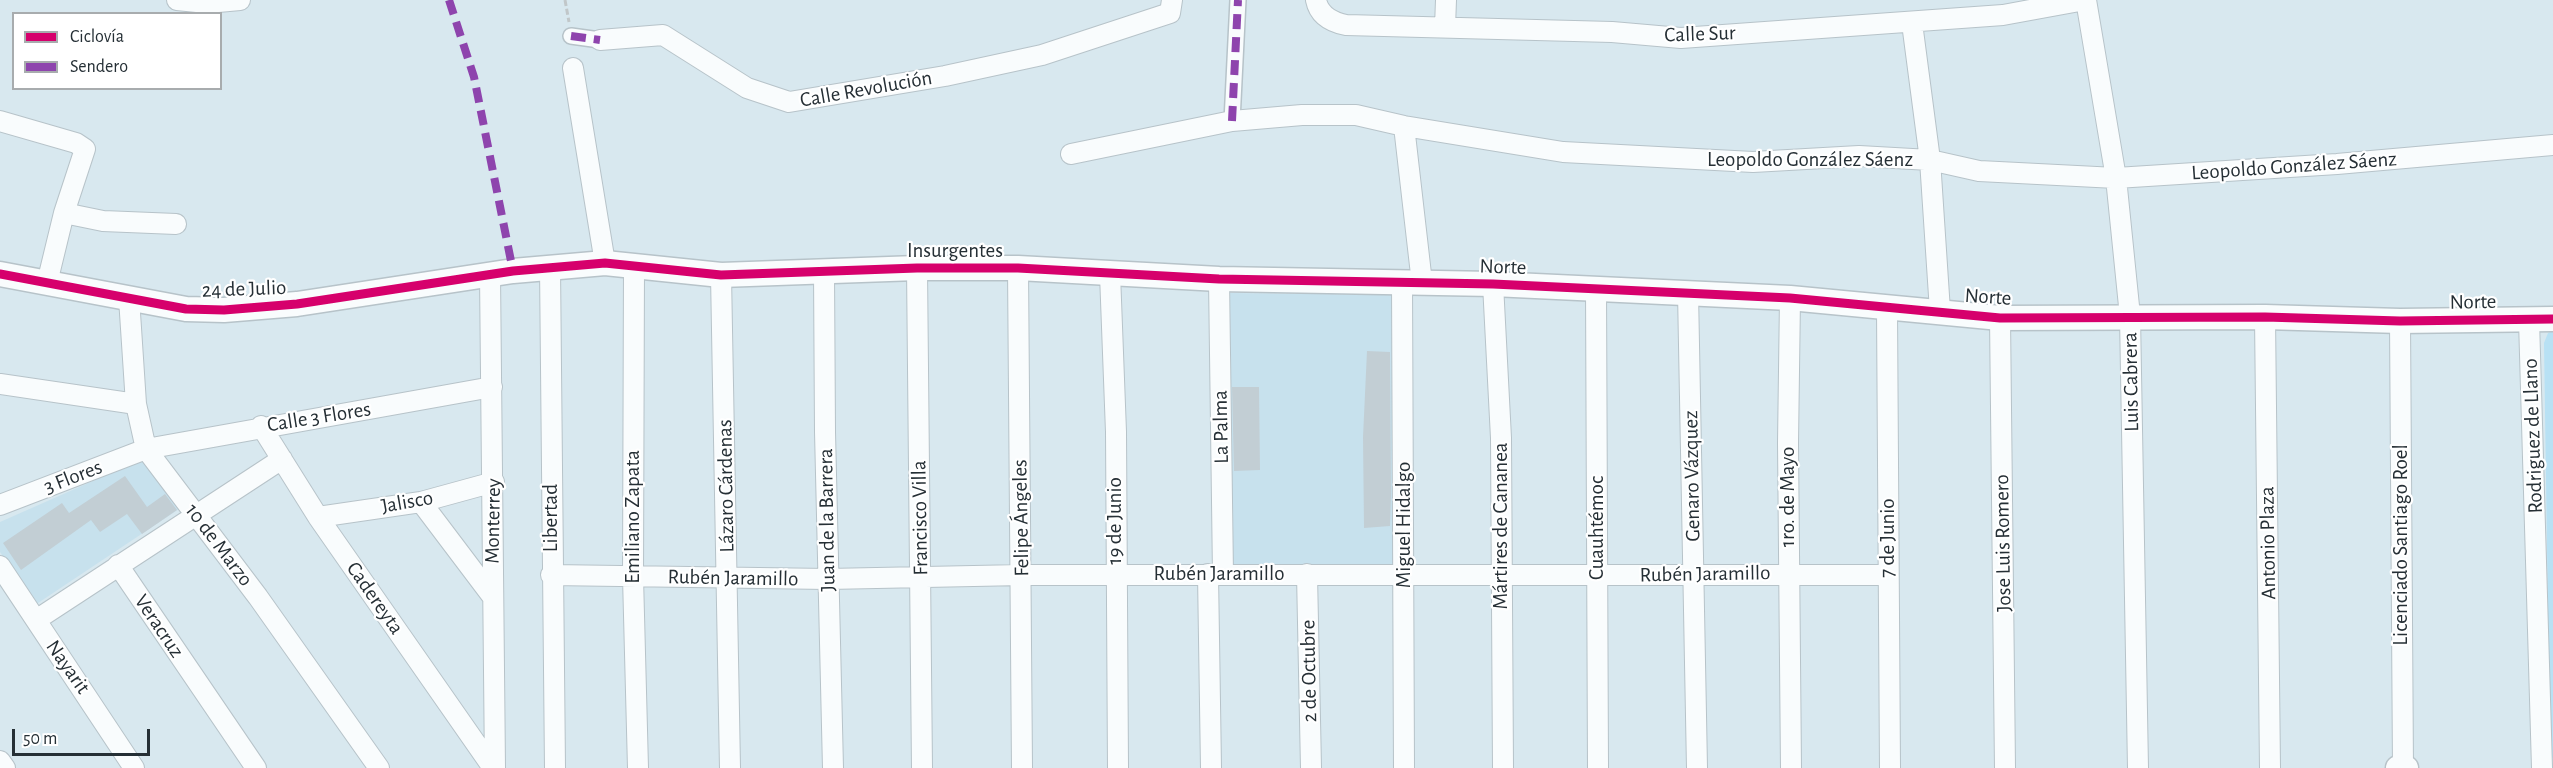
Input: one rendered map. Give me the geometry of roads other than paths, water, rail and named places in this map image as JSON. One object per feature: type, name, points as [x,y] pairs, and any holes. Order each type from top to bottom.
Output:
[{"type":"street","points":[[177,0],[207,3],[240,0]]},
{"type":"street","points":[[1232,121],[1239,0]]},
{"type":"street","points":[[1445,27],[1446,0]]},
{"type":"street","name":"Calle Sur","points":[[1318,4],[1329,20],[1346,25],[1612,32],[1681,38],[1912,23],[2001,7],[2085,0]]},
{"type":"street","name":"Luis Cabrera","points":[[2085,0],[2116,178],[2130,316],[2138,768]]},
{"type":"street","name":"Calle Revolución","points":[[572,36],[600,40],[663,35],[747,87],[789,102],[945,76],[1042,54],[1171,6]]},
{"type":"street","points":[[1912,23],[1930,160],[1940,311]]},
{"type":"street","points":[[573,68],[605,263]]},
{"type":"street","name":"Leopoldo González Sáenz","points":[[1071,154],[1232,121],[1302,114],[1356,115],[1404,126],[1563,152],[1712,162],[1859,156],[1930,160],[1979,171],[2116,178],[2337,164],[2553,146]]},
{"type":"street","points":[[0,121],[76,143],[85,149],[85,155],[64,213],[47,283]]},
{"type":"street","name":"Miguel Hidalgo","points":[[1404,126],[1412,282],[1404,574],[1404,768]]},
{"type":"street","points":[[64,213],[103,221],[176,224]]},
{"type":"street","name":"Insurgentes","points":[[490,275],[605,263],[722,275],[917,268],[1018,268],[1219,279],[1412,282]]},
{"type":"street","name":"Emiliano Zapata","points":[[634,266],[633,577],[638,768]]},
{"type":"street","name":"Libertad","points":[[550,267],[551,575],[555,768]]},
{"type":"street","name":"Francisco Villa","points":[[917,268],[922,768]]},
{"type":"street","name":"Felipe Ángeles","points":[[1018,268],[1022,768]]},
{"type":"street","name":"Juan de la Barrera","points":[[824,272],[833,768]]},
{"type":"street","name":"24 de Julio","points":[[0,274],[186,309],[259,309],[490,275]]},
{"type":"street","name":"19 de Junio","points":[[1110,274],[1116,432],[1114,575],[1118,768]]},
{"type":"street","name":"Monterrey","points":[[490,275],[494,482],[492,597],[494,768]]},
{"type":"street","name":"Lázaro Cárdenas","points":[[722,275],[730,768]]},
{"type":"street","name":"La Palma","points":[[1211,768],[1219,279]]},
{"type":"street","name":"Norte","points":[[1412,282],[1790,298],[2000,318],[2130,316],[2400,321],[2541,320]]},
{"type":"street","name":"Mártires de Cananea","points":[[1493,284],[1501,438],[1503,768]]},
{"type":"street","name":"Cuauhtémoc","points":[[1596,288],[1598,768]]},
{"type":"street","name":"Genaro Vázquez","points":[[1688,292],[1697,768]]},
{"type":"street","name":"10 de Marzo","points":[[129,298],[136,404],[146,449],[196,514],[379,768]]},
{"type":"street","name":"1ro. de Mayo","points":[[1790,298],[1791,768]]},
{"type":"street","name":"7 de Junio","points":[[1887,309],[1890,768]]},
{"type":"street","name":"Antonio Plaza","points":[[2265,317],[2270,768]]},
{"type":"street","name":"Jose Luis Romero","points":[[2000,318],[2005,768]]},
{"type":"street","name":"Rodriguez de Llano","points":[[2541,320],[2542,768]]},
{"type":"street","name":"Licenciado Santiago Roel","points":[[2400,321],[2402,768]]},
{"type":"street","points":[[0,384],[136,404]]},
{"type":"street","name":"Calle 3 Flores","points":[[146,449],[261,426],[492,387]]},
{"type":"street","name":"Cadereyta","points":[[261,426],[318,517],[494,768]]},
{"type":"street","name":"3 Flores","points":[[0,505],[146,449]]},
{"type":"street","points":[[36,620],[282,459]]},
{"type":"street","name":"Jalisco","points":[[318,517],[421,502],[494,482]]},
{"type":"street","points":[[421,502],[492,597]]},
{"type":"street","name":"Veracruz","points":[[118,565],[256,768]]},
{"type":"street","name":"Nayarit","points":[[0,566],[135,768]]},
{"type":"street","name":"Rubén Jaramillo","points":[[551,575],[828,579],[1022,575],[1404,574],[1502,577],[1789,573],[1888,575]]},
{"type":"street","name":"2 de Octubre","points":[[1307,574],[1311,768]]},
{"type":"street","points":[[0,761],[4,768]]}]
